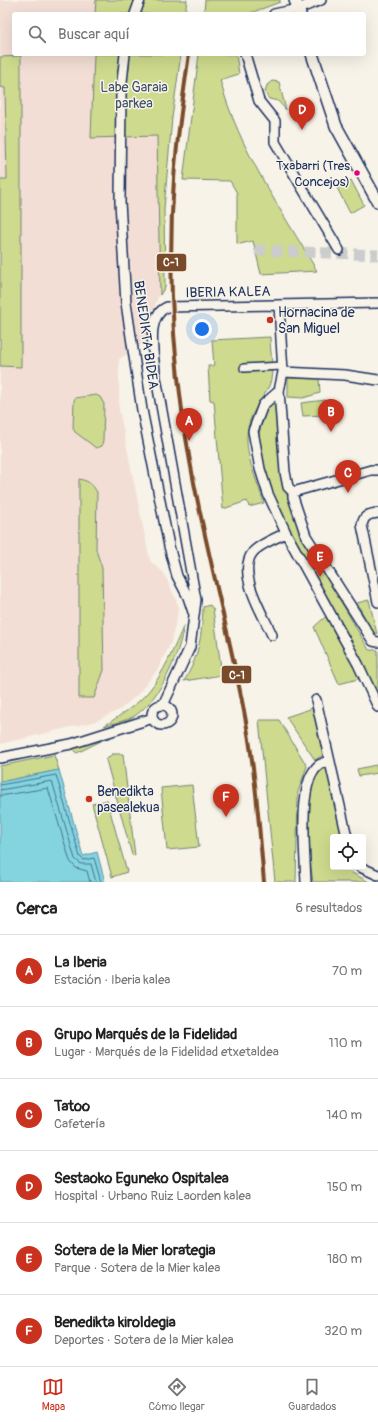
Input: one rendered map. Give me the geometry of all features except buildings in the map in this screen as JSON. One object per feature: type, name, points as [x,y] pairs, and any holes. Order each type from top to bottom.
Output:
[{"type":"street","points":[[282,12],[321,0]]},
{"type":"street","name":"BENEDIKTA BIDEA","points":[[124,56],[120,155],[120,226],[126,303],[143,417],[169,546],[177,576],[194,613]]},
{"type":"street","points":[[246,56],[259,101],[275,121],[275,142],[339,250]]},
{"type":"street","points":[[313,56],[336,126],[378,202]]},
{"type":"street","name":"IBERIA KALEA","points":[[163,705],[190,647],[194,626],[196,600],[155,372],[153,336],[156,317],[160,310],[167,308],[378,303]]},
{"type":"street","points":[[280,306],[282,369],[279,391],[285,472],[288,487],[292,492],[292,497],[306,536],[373,640],[378,642]]},
{"type":"street","points":[[244,368],[282,369],[378,380]]},
{"type":"street","points":[[279,391],[263,405],[253,431],[260,469],[268,494],[286,533],[358,664],[378,707]]},
{"type":"street","points":[[292,492],[371,470],[378,470]]},
{"type":"street","points":[[378,513],[368,514],[363,519],[362,525],[378,602]]},
{"type":"street","points":[[272,635],[247,579],[247,566],[254,550],[286,533]]},
{"type":"street","points":[[184,590],[189,589],[193,578]]},
{"type":"street","points":[[316,700],[346,834]]},
{"type":"street","points":[[163,705],[172,711],[170,720],[166,724],[159,725],[153,718],[154,708],[163,705]]},
{"type":"street","points":[[0,758],[71,744],[153,718]]},
{"type":"street","points":[[306,882],[305,798],[308,783],[318,765],[330,761]]},
{"type":"street","points":[[366,870],[378,875]]},
{"type":"shaded area","points":[[0,0],[187,0],[185,12],[12,12],[12,56],[181,56],[172,118],[164,209],[165,287],[157,299],[143,344],[119,359],[119,409],[150,561],[164,573],[179,607],[171,642],[158,669],[138,694],[121,709],[96,721],[0,744]]},
{"type":"green space","points":[[96,0],[187,0],[185,12],[95,12]]},
{"type":"green space","points":[[205,0],[280,0],[280,2],[253,12],[204,12]]},
{"type":"green space","points":[[21,56],[21,367],[0,366],[0,179],[7,179],[5,88],[0,87],[0,57]]},
{"type":"green space","name":"Labe Garaia parkea","points":[[94,56],[181,56],[172,118],[164,209],[165,287],[160,295],[157,136],[91,138]]},
{"type":"green space","points":[[199,56],[236,56],[239,74],[220,80],[228,106],[238,131],[262,178],[317,271],[261,274],[253,241],[240,244],[237,243],[237,193],[230,181],[183,180]]},
{"type":"green space","points":[[272,81],[279,82],[286,110],[278,101],[269,99],[265,93],[267,85]]},
{"type":"green space","points":[[351,180],[364,205],[350,213],[337,188]]},
{"type":"green space","points":[[270,337],[272,368],[271,380],[249,422],[247,437],[249,456],[264,503],[249,507],[247,501],[223,509],[214,401],[210,400],[208,366],[214,366],[212,340]]},
{"type":"green space","points":[[288,378],[319,378],[320,393],[303,398],[288,397]]},
{"type":"green space","points":[[96,395],[100,397],[104,404],[102,446],[96,448],[75,432],[73,428],[75,398]]},
{"type":"green space","points":[[279,399],[287,495],[307,543],[369,650],[378,650],[378,702],[366,677],[339,684],[314,627],[332,611],[293,541],[272,495],[261,458],[258,437],[266,408]]},
{"type":"green space","points":[[325,400],[327,415],[303,416],[301,403]]},
{"type":"green space","points":[[79,479],[90,483],[97,492],[96,550],[102,568],[104,670],[94,698],[79,698]]},
{"type":"green space","points":[[369,600],[377,634],[373,633],[357,603]]},
{"type":"green space","points":[[210,605],[213,609],[222,675],[184,681],[199,646],[203,607]]},
{"type":"green space","points":[[184,625],[182,637],[168,674],[154,697],[136,715],[104,726],[133,706],[154,685],[164,669]]},
{"type":"green space","points":[[313,708],[325,754],[315,760],[286,717]]},
{"type":"green space","points":[[259,720],[279,720],[307,766],[298,792],[296,882],[275,882]]},
{"type":"green space","points":[[101,741],[77,753],[74,751],[73,747]]},
{"type":"green space","points":[[112,754],[123,754],[135,856],[132,855],[106,760]]},
{"type":"green space","points":[[54,755],[59,770],[0,782],[0,766]]},
{"type":"green space","points":[[326,765],[328,768],[343,834],[330,834],[330,870],[352,870],[352,873],[369,882],[313,882],[309,854],[307,819],[311,786],[317,774]]},
{"type":"green space","points":[[376,765],[378,773],[359,776],[357,769]]},
{"type":"green space","points":[[192,785],[199,847],[167,850],[161,788]]},
{"type":"green space","points":[[107,800],[127,872],[112,877],[92,804]]},
{"type":"water","points":[[59,770],[83,856],[97,852],[105,882],[0,882],[0,782]]},
{"type":"tunnel","points":[[255,250],[378,255]]},
{"type":"transit line","name":"C-1","points":[[189,56],[182,101],[172,209],[171,269],[176,359],[183,418],[196,492],[248,732],[264,882]]},
{"type":"place","name":"Sestaoko Eguneko Ospitalea","points":[[302,130]]},
{"type":"place","name":"Txabarri (Tres Concejos)","points":[[357,173]]},
{"type":"place","name":"Hornacina de San Miguel","points":[[270,320]]},
{"type":"place","name":"Grupo Marqués de la Fidelidad","points":[[331,432]]},
{"type":"place","name":"La Iberia","points":[[189,441]]},
{"type":"place","name":"Tatoo","points":[[348,493]]},
{"type":"place","name":"Sotera de la Mier lorategia","points":[[320,577]]},
{"type":"place","name":"Benedikta pasealekua","points":[[89,799]]},
{"type":"place","name":"Benedikta kiroldegia","points":[[226,817]]}]
